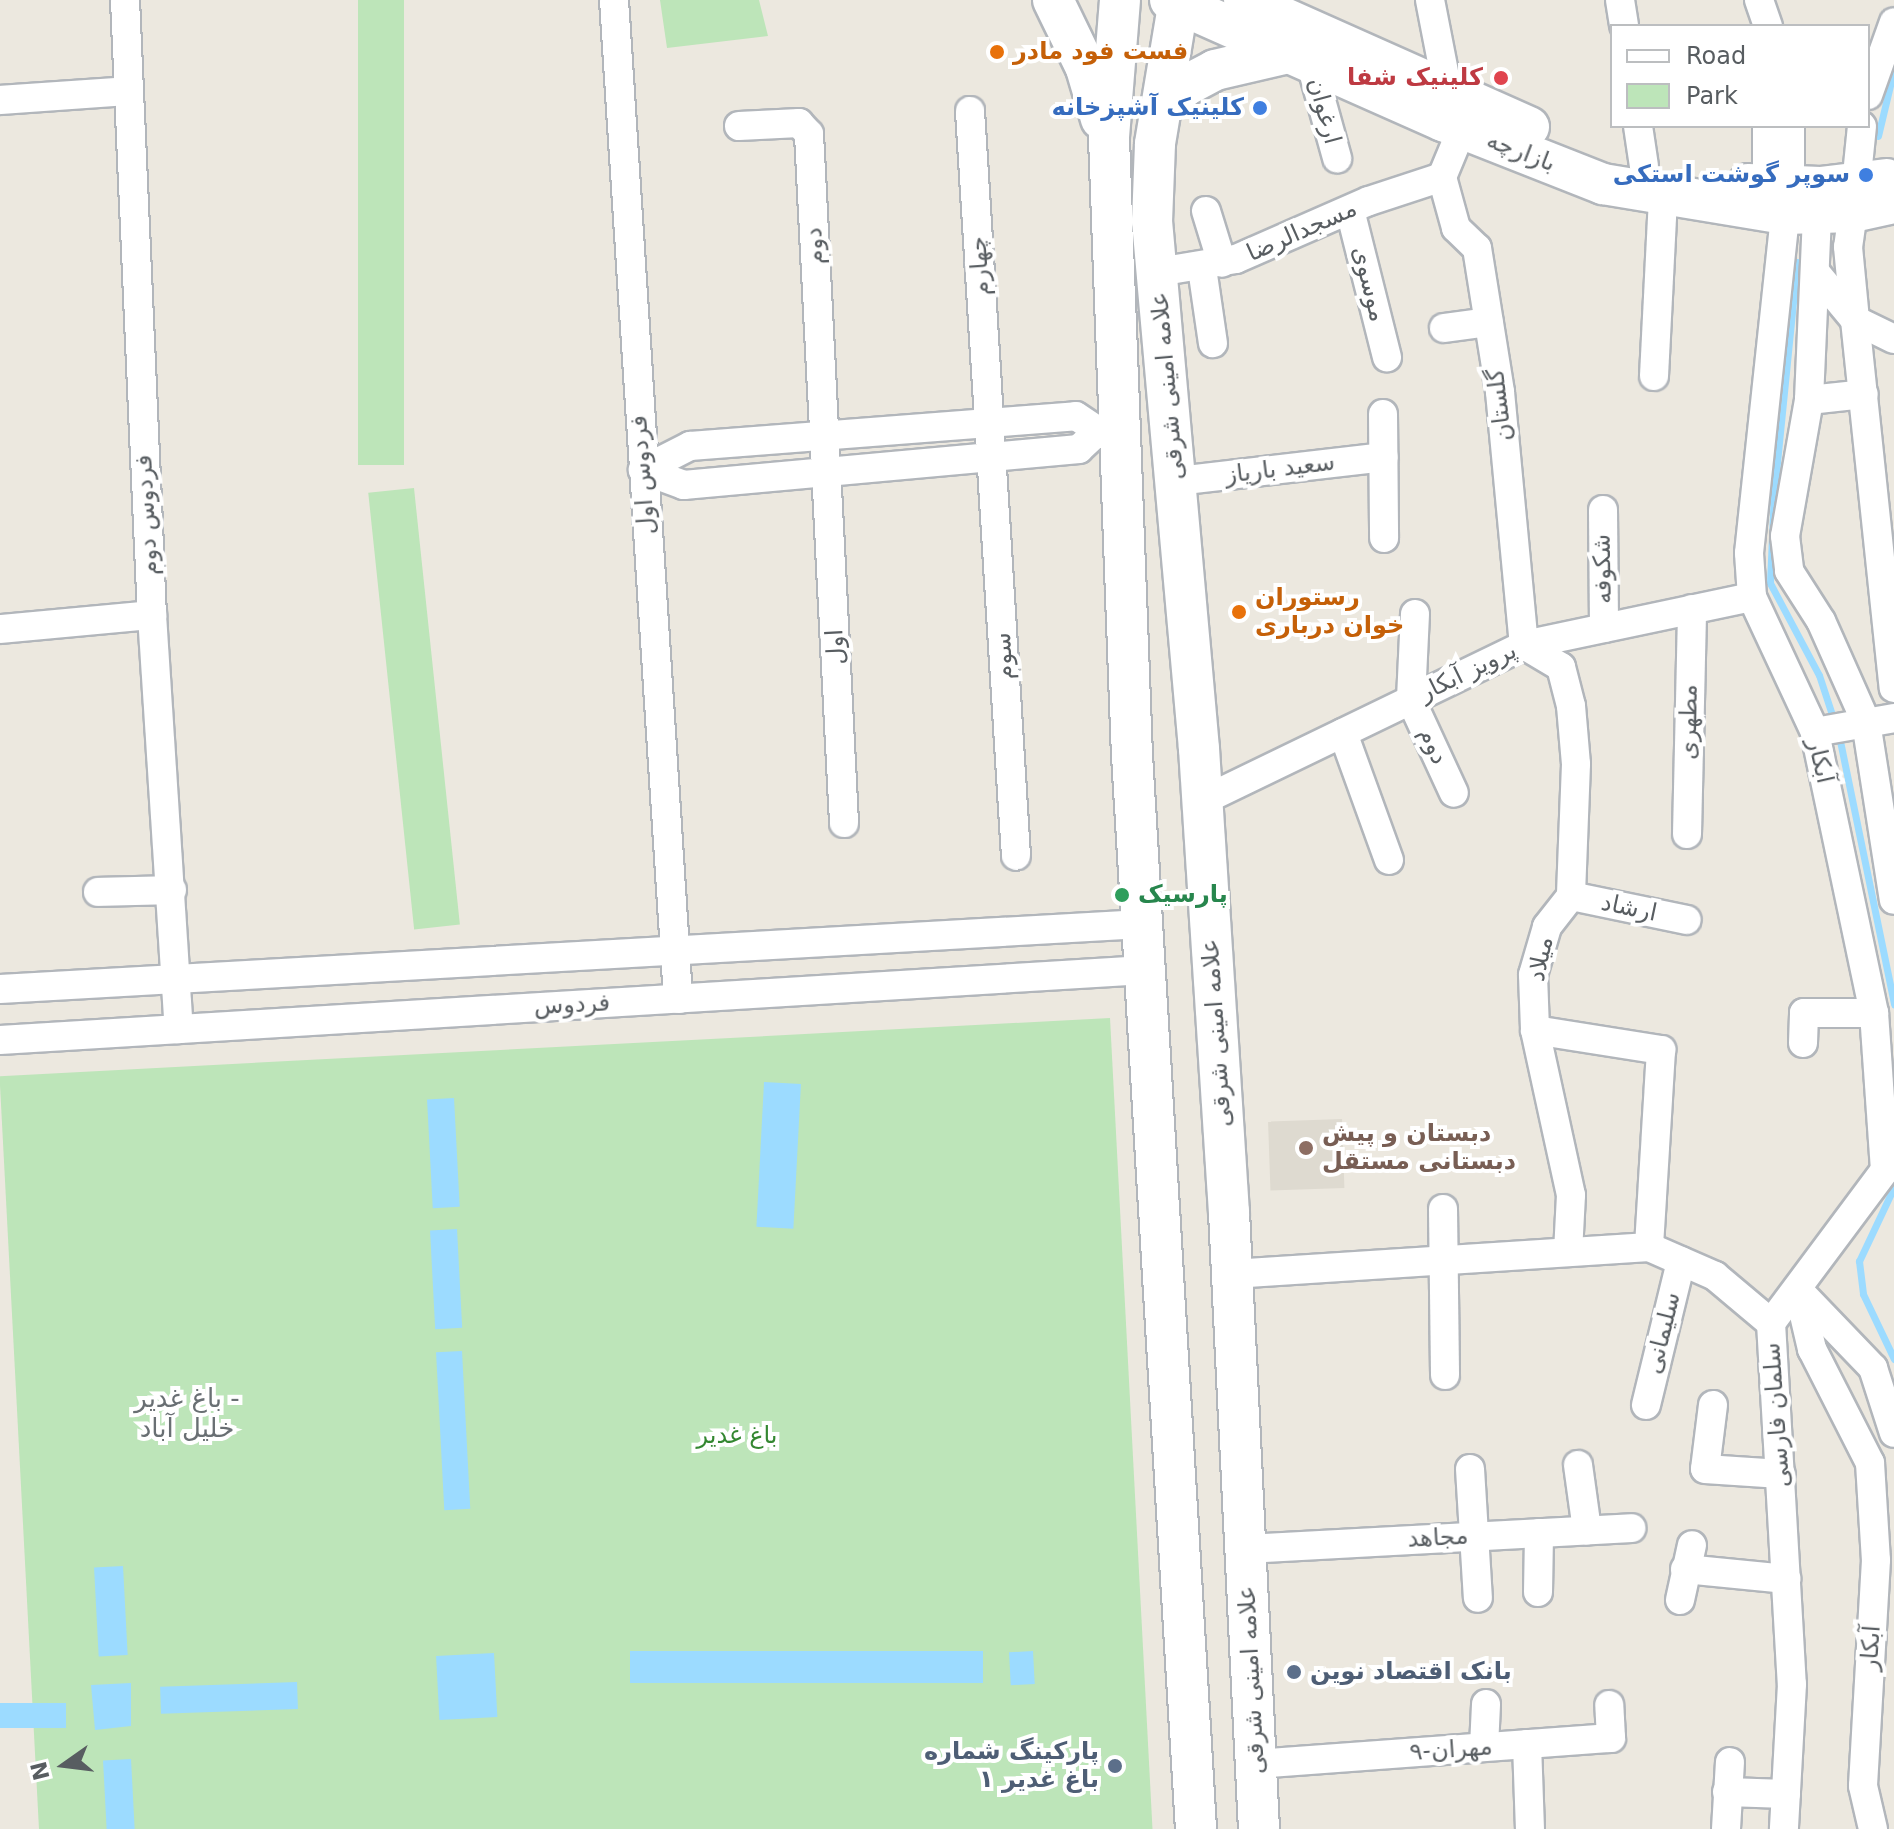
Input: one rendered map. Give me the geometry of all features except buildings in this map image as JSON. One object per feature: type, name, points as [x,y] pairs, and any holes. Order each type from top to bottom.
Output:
[{"type":"main road","points":[[1053,0],[1086,68],[1109,146]]},
{"type":"main road","name":"بازارچه","points":[[1244,0],[1455,111],[1603,184],[1654,182],[1894,203]]},
{"type":"main road","name":"علامه امینی شرقی","points":[[1175,9],[1155,144],[1152,205],[1202,801],[1232,1274],[1259,1829]]},
{"type":"main road","name":"بازارچه","points":[[1119,11],[1175,9],[1300,58],[1455,111]]},
{"type":"main road","name":"علامه امینی شرقی","points":[[1119,11],[1109,146],[1142,924],[1196,1829]]},
{"type":"main road","points":[[1163,106],[1185,86],[1215,70],[1300,58]]},
{"type":"main road","points":[[1115,279],[1122,268],[1134,263],[1147,266],[1159,279]]},
{"type":"street","name":"فردوس دوم","points":[[125,0],[152,615],[179,1029]]},
{"type":"street","name":"فردوس اول","points":[[614,0],[678,999]]},
{"type":"street","points":[[1430,0],[1455,111],[1442,177]]},
{"type":"street","points":[[1620,0],[1624,24]]},
{"type":"street","points":[[1740,0],[1747,24]]},
{"type":"street","points":[[1759,0],[1767,24]]},
{"type":"street","points":[[1870,89],[1894,22]]},
{"type":"street","name":"ارغوان","points":[[1300,58],[1337,158]]},
{"type":"street","points":[[0,100],[128,91]]},
{"type":"street","name":"چهارم","points":[[970,111],[991,456]]},
{"type":"street","name":"دوم","points":[[739,126],[799,123],[809,134],[825,435]]},
{"type":"street","points":[[1639,128],[1654,182],[1654,376]]},
{"type":"street","points":[[1767,128],[1767,174],[1831,198]]},
{"type":"street","points":[[1790,128],[1790,171],[1831,198],[1848,247],[1894,688]]},
{"type":"street","points":[[1831,198],[1861,128]]},
{"type":"street","name":"مسجدالرضا","points":[[1159,279],[1212,266],[1350,210],[1442,177]]},
{"type":"street","name":"گلستان","points":[[1442,177],[1456,228],[1477,248],[1489,322],[1524,645]]},
{"type":"street","name":"آبکار","points":[[1831,198],[1816,273],[1809,400],[1785,536],[1789,571],[1821,621],[1866,722],[1894,900]]},
{"type":"street","name":"آبکار","points":[[1771,1323],[1890,1171],[1874,1013],[1815,732],[1752,597],[1749,553],[1831,198]]},
{"type":"street","name":"موسوی","points":[[1350,210],[1387,357]]},
{"type":"street","points":[[1206,211],[1212,266],[1213,343]]},
{"type":"street","points":[[1816,273],[1855,320],[1894,339]]},
{"type":"street","points":[[1444,328],[1489,322]]},
{"type":"street","points":[[1809,400],[1864,394]]},
{"type":"street","points":[[1383,414],[1384,538]]},
{"type":"street","points":[[1076,416],[1098,431],[1079,449],[684,485],[643,470],[690,446],[1076,416]]},
{"type":"street","name":"اول","points":[[825,435],[844,823]]},
{"type":"street","name":"سوم","points":[[991,456],[1016,856]]},
{"type":"street","name":"سعید باریاز","points":[[1177,481],[1384,457]]},
{"type":"street","name":"شکوفه","points":[[1603,510],[1604,628]]},
{"type":"street","name":"پرویز آبکار","points":[[1202,801],[1524,645],[1752,597]]},
{"type":"street","name":"مطهری","points":[[1687,834],[1692,609]]},
{"type":"street","points":[[1411,700],[1415,614]]},
{"type":"street","points":[[0,629],[152,615]]},
{"type":"street","points":[[1524,645],[1561,667],[1571,706],[1576,764],[1571,896]]},
{"type":"street","name":"دوم","points":[[1411,700],[1454,793]]},
{"type":"street","points":[[1815,732],[1894,718]]},
{"type":"street","points":[[1343,733],[1389,860]]},
{"type":"street","points":[[98,892],[172,890]]},
{"type":"street","name":"ارشاد","points":[[1571,896],[1687,920]]},
{"type":"street","name":"میلاد","points":[[1568,1252],[1571,1195],[1535,1030],[1533,975],[1547,927],[1571,896]]},
{"type":"street","name":"فردوس","points":[[0,989],[1142,924]]},
{"type":"street","name":"فردوس","points":[[0,1040],[1145,970]]},
{"type":"street","points":[[1803,1043],[1804,1013],[1874,1013]]},
{"type":"street","points":[[1535,1030],[1661,1050],[1649,1247]]},
{"type":"street","points":[[1443,1209],[1445,1375]]},
{"type":"street","name":"سلمان فارسی","points":[[1232,1274],[1649,1247],[1715,1276],[1771,1323],[1792,1684],[1784,1829]]},
{"type":"street","name":"سلیمانی","points":[[1646,1405],[1681,1261]]},
{"type":"street","points":[[1798,1289],[1873,1368],[1894,1433]]},
{"type":"street","name":"آبکار","points":[[1798,1289],[1812,1349],[1870,1463],[1876,1560],[1863,1786],[1873,1829]]},
{"type":"street","points":[[1713,1405],[1705,1469],[1781,1474]]},
{"type":"street","points":[[1578,1465],[1587,1530]]},
{"type":"street","points":[[1470,1469],[1478,1598]]},
{"type":"street","name":"مجاهد","points":[[1246,1549],[1631,1528]]},
{"type":"street","points":[[1538,1592],[1539,1533]]},
{"type":"street","points":[[1680,1600],[1689,1557],[1787,1579]]},
{"type":"street","points":[[1484,1747],[1486,1704]]},
{"type":"street","name":"۹-مهران","points":[[1256,1764],[1611,1738],[1609,1705]]},
{"type":"street","points":[[1527,1744],[1530,1829]]},
{"type":"street","points":[[1726,1829],[1730,1762]]},
{"type":"street","points":[[1727,1792],[1786,1794]]},
{"type":"shaded area","name":"دبستان و پیش دبستانی مستقل","points":[[1342,1119],[1344,1188],[1270,1191],[1268,1122]]},
{"type":"green space","points":[[358,0],[404,0],[404,465],[358,465]]},
{"type":"green space","points":[[660,0],[759,0],[768,36],[667,48]]},
{"type":"green space","points":[[414,488],[460,925],[414,929],[368,493]]},
{"type":"green space","name":"باغ غدیر","points":[[1110,1018],[1152,1829],[39,1829],[0,1076]]},
{"type":"water","points":[[764,1082],[801,1084],[793,1229],[756,1227]]},
{"type":"water","points":[[454,1098],[460,1207],[433,1208],[427,1099]]},
{"type":"water","points":[[457,1229],[462,1328],[435,1329],[430,1230]]},
{"type":"water","points":[[462,1351],[470,1509],[444,1510],[436,1352]]},
{"type":"water","points":[[123,1566],[128,1655],[99,1656],[94,1568]]},
{"type":"water","points":[[630,1651],[983,1651],[983,1683],[630,1683]]},
{"type":"water","points":[[1033,1651],[1035,1684],[1011,1685],[1009,1652]]},
{"type":"water","points":[[494,1653],[497,1717],[439,1720],[436,1656]]},
{"type":"water","points":[[297,1682],[298,1709],[161,1714],[160,1687]]},
{"type":"water","points":[[131,1683],[131,1726],[95,1730],[91,1685]]},
{"type":"water","points":[[0,1703],[66,1703],[66,1728],[0,1728]]},
{"type":"water","points":[[131,1759],[135,1829],[107,1829],[103,1760]]},
{"type":"waterway","points":[[1878,136],[1894,69]]},
{"type":"waterway","points":[[1797,262],[1774,491],[1770,583],[1819,675],[1835,724]]},
{"type":"waterway","points":[[1839,736],[1894,1004]]},
{"type":"waterway","points":[[1894,1187],[1859,1261],[1863,1294],[1894,1359]]},
{"type":"place","name":"فست فود مادر","points":[[997,52]]},
{"type":"place","name":"کلینیک شفا","points":[[1501,78]]},
{"type":"place","name":"کلینیک آشپزخانه","points":[[1260,108]]},
{"type":"place","name":"سوپر گوشت استکی","points":[[1866,175]]},
{"type":"place","name":"رستوران خوان درباری","points":[[1239,612]]},
{"type":"place","name":"پارسیک","points":[[1122,895]]},
{"type":"place","name":"دبستان و پیش دبستانی مستقل","points":[[1306,1148]]},
{"type":"place","name":"بانک اقتصاد نوین","points":[[1294,1672]]},
{"type":"place","name":"پارکینگ شماره ۱ باغ غدیر","points":[[1115,1766]]},
{"type":"district","name":"باغ غدیر - خلیل آباد","points":[[187,1414]]}]
